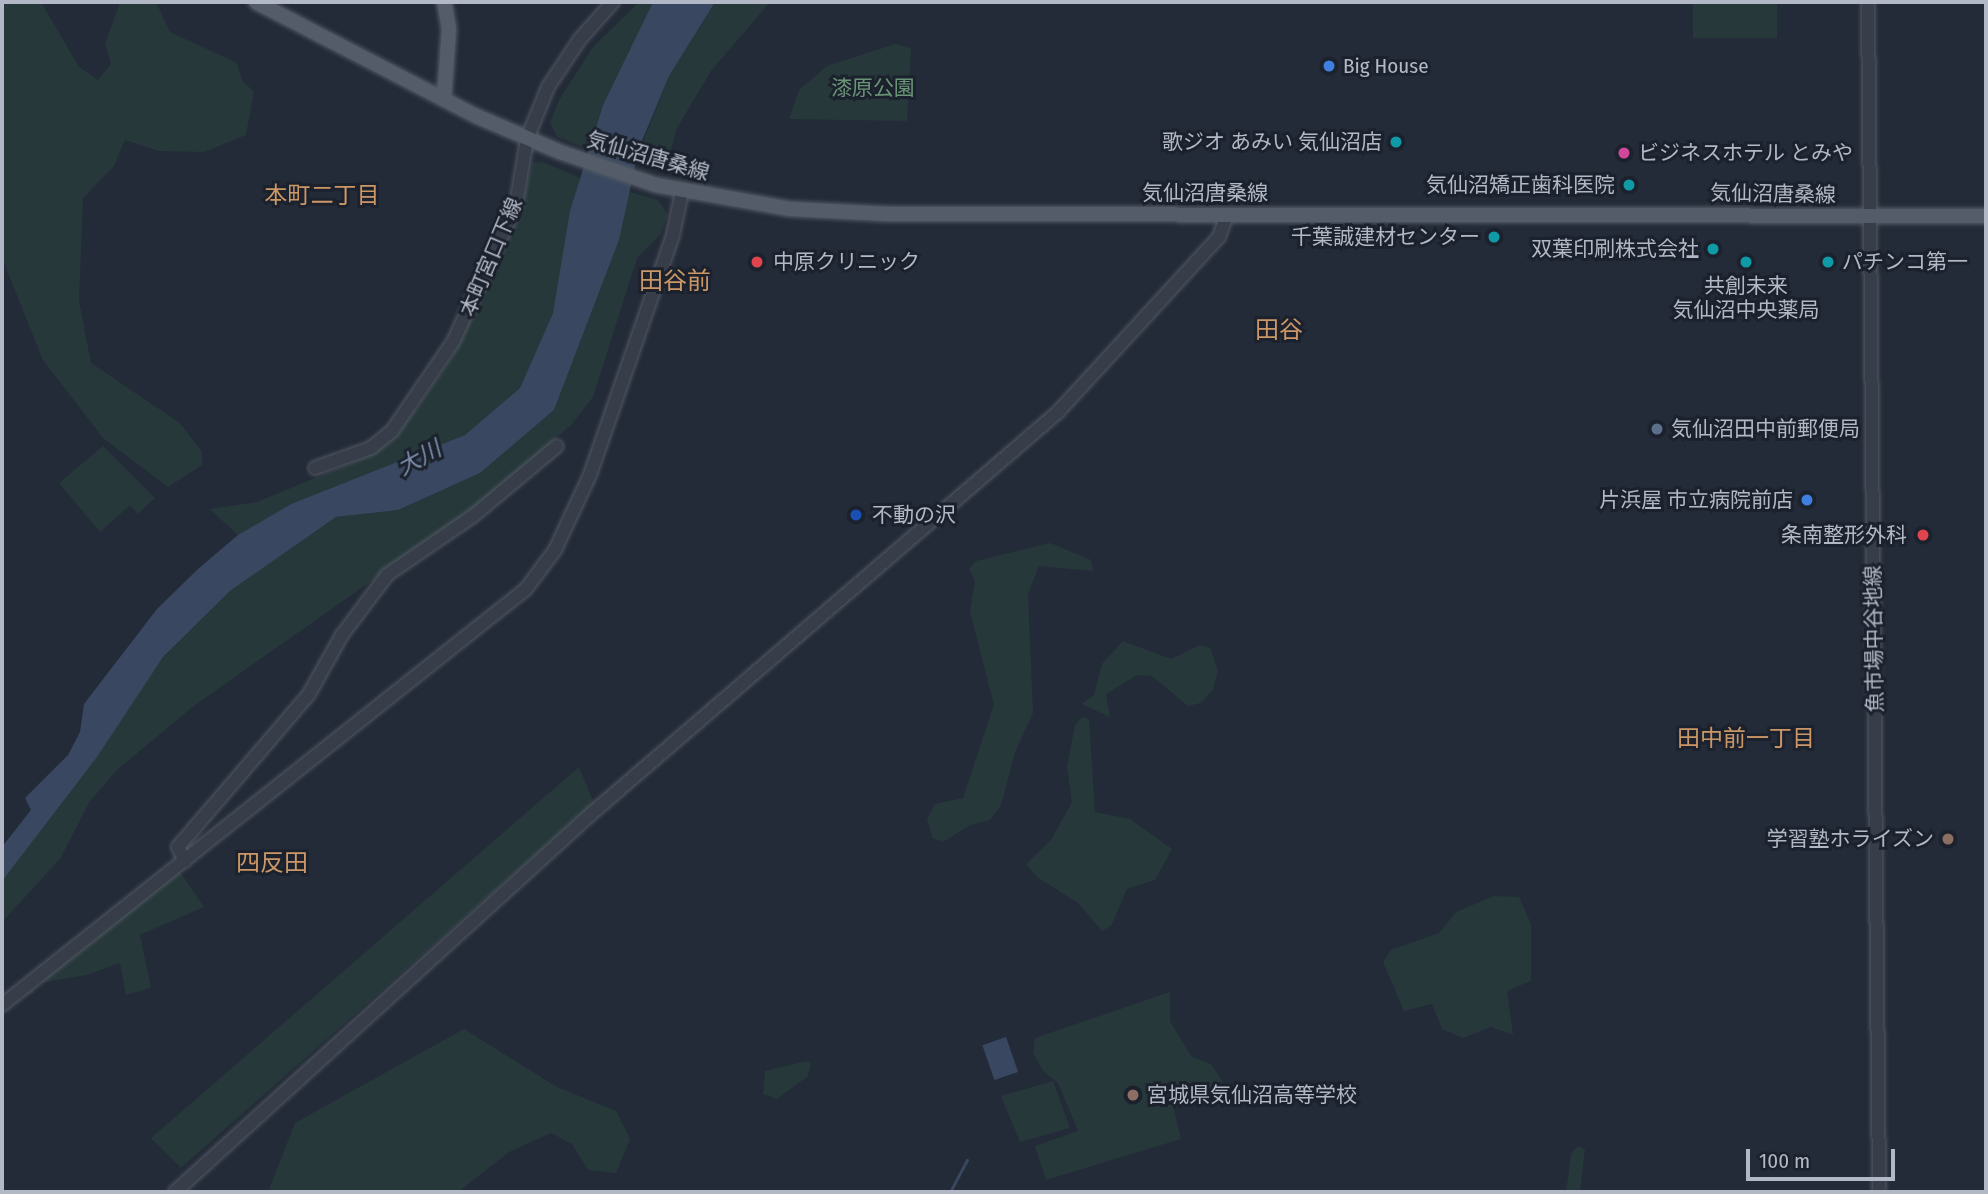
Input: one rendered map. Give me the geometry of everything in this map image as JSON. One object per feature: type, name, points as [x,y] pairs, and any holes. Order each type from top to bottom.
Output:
[{"type":"main road","name":"気仙沼唐桑線","points":[[256,2],[444,99],[560,152],[656,185],[682,191],[840,213],[1986,216]]},
{"type":"main road","points":[[444,2],[449,29],[444,99]]},
{"type":"street","name":"本町宮口下線","points":[[315,468],[371,448],[392,431],[453,342],[516,205],[527,139],[562,64],[613,2]]},
{"type":"street","name":"魚市場中谷地線","points":[[1868,2],[1879,1192]]},
{"type":"street","points":[[2,1005],[526,589],[555,550],[599,451],[673,235],[682,191]]},
{"type":"street","points":[[175,1192],[591,814],[1058,412],[1219,237],[1227,215]]},
{"type":"street","points":[[185,861],[178,847],[309,694],[342,635],[387,575],[473,516],[557,446]]},
{"type":"green space","points":[[2,2],[41,2],[79,67],[98,80],[111,64],[105,43],[120,3],[156,2],[170,32],[237,63],[242,80],[254,92],[246,135],[204,152],[159,151],[125,140],[114,166],[83,198],[79,301],[91,363],[180,423],[202,452],[202,465],[168,487],[103,438],[43,360],[2,258]]},
{"type":"green space","points":[[639,2],[653,2],[603,105],[589,149],[557,137],[550,122],[559,100],[593,47]]},
{"type":"green space","points":[[715,2],[770,2],[711,71],[677,128],[665,170],[635,162],[669,76]]},
{"type":"green space","points":[[1693,2],[1777,2],[1777,38],[1693,38]]},
{"type":"green space","name":"漆原公園","points":[[895,44],[911,48],[907,121],[789,119],[799,90],[827,66]]},
{"type":"green space","points":[[543,162],[580,178],[553,313],[520,388],[465,435],[291,504],[238,535],[210,509],[257,502],[366,457],[416,410],[453,356],[522,205],[532,163]]},
{"type":"green space","points":[[627,191],[658,200],[668,215],[660,235],[637,258],[593,397],[572,424],[481,504],[195,705],[118,769],[90,801],[60,859],[2,922],[2,881],[163,657],[230,591],[336,517],[398,510],[480,473],[554,410],[619,240]]},
{"type":"green space","points":[[103,446],[155,498],[138,514],[130,505],[100,532],[59,483]]},
{"type":"green space","points":[[1050,543],[1091,560],[1093,571],[1039,566],[1028,594],[1033,713],[1015,752],[1001,805],[990,820],[970,825],[943,842],[933,838],[927,820],[935,804],[963,798],[994,705],[970,611],[975,581],[969,569],[976,561]]},
{"type":"green space","points":[[1123,641],[1171,659],[1200,645],[1210,648],[1218,670],[1213,690],[1201,703],[1188,706],[1152,676],[1137,675],[1106,694],[1110,717],[1082,704],[1094,695],[1102,664]]},
{"type":"green space","points":[[1082,717],[1089,719],[1095,812],[1130,819],[1172,849],[1155,880],[1127,889],[1111,926],[1102,931],[1078,903],[1037,877],[1026,864],[1051,840],[1072,802],[1067,767],[1075,725]]},
{"type":"green space","points":[[579,767],[594,803],[181,1168],[151,1138]]},
{"type":"green space","points":[[174,863],[204,907],[140,935],[151,988],[126,995],[120,963],[87,975],[32,984],[34,993],[19,995]]},
{"type":"green space","points":[[1494,896],[1519,897],[1531,924],[1531,981],[1507,991],[1513,1035],[1491,1027],[1463,1038],[1442,1029],[1432,1004],[1404,1011],[1383,962],[1391,950],[1439,933],[1456,912]]},
{"type":"green space","points":[[1170,992],[1170,1021],[1191,1056],[1212,1065],[1227,1089],[1173,1106],[1181,1139],[1046,1180],[1035,1146],[1078,1131],[1058,1083],[1043,1071],[1033,1053],[1035,1038]]},
{"type":"green space","points":[[464,1029],[557,1087],[616,1111],[630,1139],[616,1173],[588,1170],[572,1144],[551,1133],[509,1152],[458,1192],[268,1192],[295,1123]]},
{"type":"green space","points":[[806,1061],[811,1063],[808,1076],[777,1099],[763,1094],[765,1071]]},
{"type":"green space","points":[[1053,1081],[1070,1128],[1020,1142],[1001,1096]]},
{"type":"green space","points":[[1578,1146],[1585,1149],[1580,1192],[1566,1192],[1571,1154]]},
{"type":"water","name":"大川","points":[[653,2],[715,2],[669,76],[639,148],[619,240],[554,410],[480,473],[398,510],[336,517],[230,591],[163,657],[97,757],[2,881],[2,847],[31,810],[25,798],[68,755],[80,732],[84,704],[157,609],[198,569],[238,535],[291,504],[465,435],[520,388],[553,313],[570,211],[603,105]]},
{"type":"water","points":[[1006,1037],[1018,1072],[994,1080],[982,1045]]},
{"type":"waterway","points":[[950,1192],[967,1160]]},
{"type":"place","name":"Big House","points":[[1329,66]]},
{"type":"place","name":"歌ジオ あみい 気仙沼店","points":[[1396,142]]},
{"type":"place","name":"ビジネスホテル とみや","points":[[1624,153]]},
{"type":"place","name":"気仙沼矯正歯科医院","points":[[1629,185]]},
{"type":"place","name":"千葉誠建材センター","points":[[1494,237]]},
{"type":"place","name":"双葉印刷株式会社","points":[[1713,249]]},
{"type":"place","name":"中原クリニック","points":[[757,262]]},
{"type":"place","name":"共創未来 気仙沼中央薬局","points":[[1746,262]]},
{"type":"place","name":"パチンコ第一","points":[[1828,262]]},
{"type":"place","name":"気仙沼田中前郵便局","points":[[1657,429]]},
{"type":"place","name":"片浜屋 市立病院前店","points":[[1807,500]]},
{"type":"place","name":"不動の沢","points":[[856,515]]},
{"type":"place","name":"条南整形外科","points":[[1923,535]]},
{"type":"place","name":"学習塾ホライズン","points":[[1948,839]]},
{"type":"place","name":"宮城県気仙沼高等学校","points":[[1133,1095]]},
{"type":"district","name":"本町二丁目","points":[[322,195]]},
{"type":"district","name":"田谷前","points":[[675,282]]},
{"type":"district","name":"田谷","points":[[1279,331]]},
{"type":"district","name":"田中前一丁目","points":[[1746,738]]},
{"type":"district","name":"四反田","points":[[272,864]]}]
